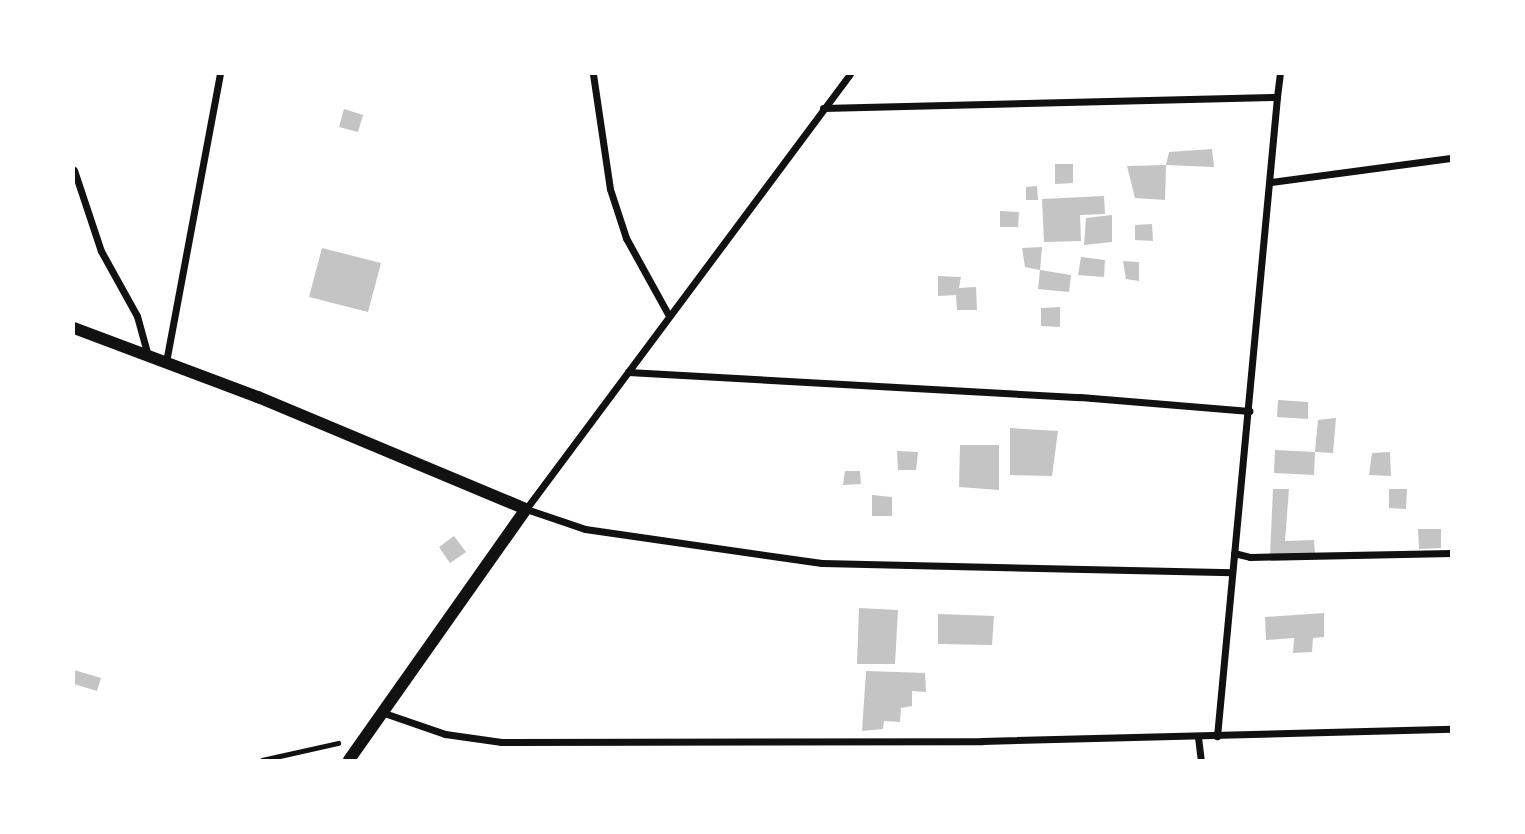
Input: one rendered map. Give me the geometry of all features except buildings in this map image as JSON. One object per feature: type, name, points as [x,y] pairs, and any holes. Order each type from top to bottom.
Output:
[{"type":"street","points":[[166,362],[220,74]]},
{"type":"street","points":[[593,74],[610,189],[626,238],[669,316]]},
{"type":"street","points":[[349,761],[526,509],[850,74]]},
{"type":"street","points":[[1217,736],[1280,74]]},
{"type":"street","points":[[823,108],[957,108],[1277,97]]},
{"type":"street","points":[[1271,182],[1451,158]]},
{"type":"street","points":[[74,170],[102,251],[137,316],[148,356]]},
{"type":"street","points":[[74,328],[166,362],[526,509],[594,530],[822,563],[1232,572]]},
{"type":"street","points":[[628,372],[1080,397],[1249,411]]},
{"type":"street","points":[[1234,552],[1250,557],[1451,553]]},
{"type":"street","points":[[384,713],[444,734],[501,742],[1198,737],[1451,729]]},
{"type":"street","points":[[1198,737],[1202,761]]},
{"type":"path","points":[[262,761],[366,737]]}]
